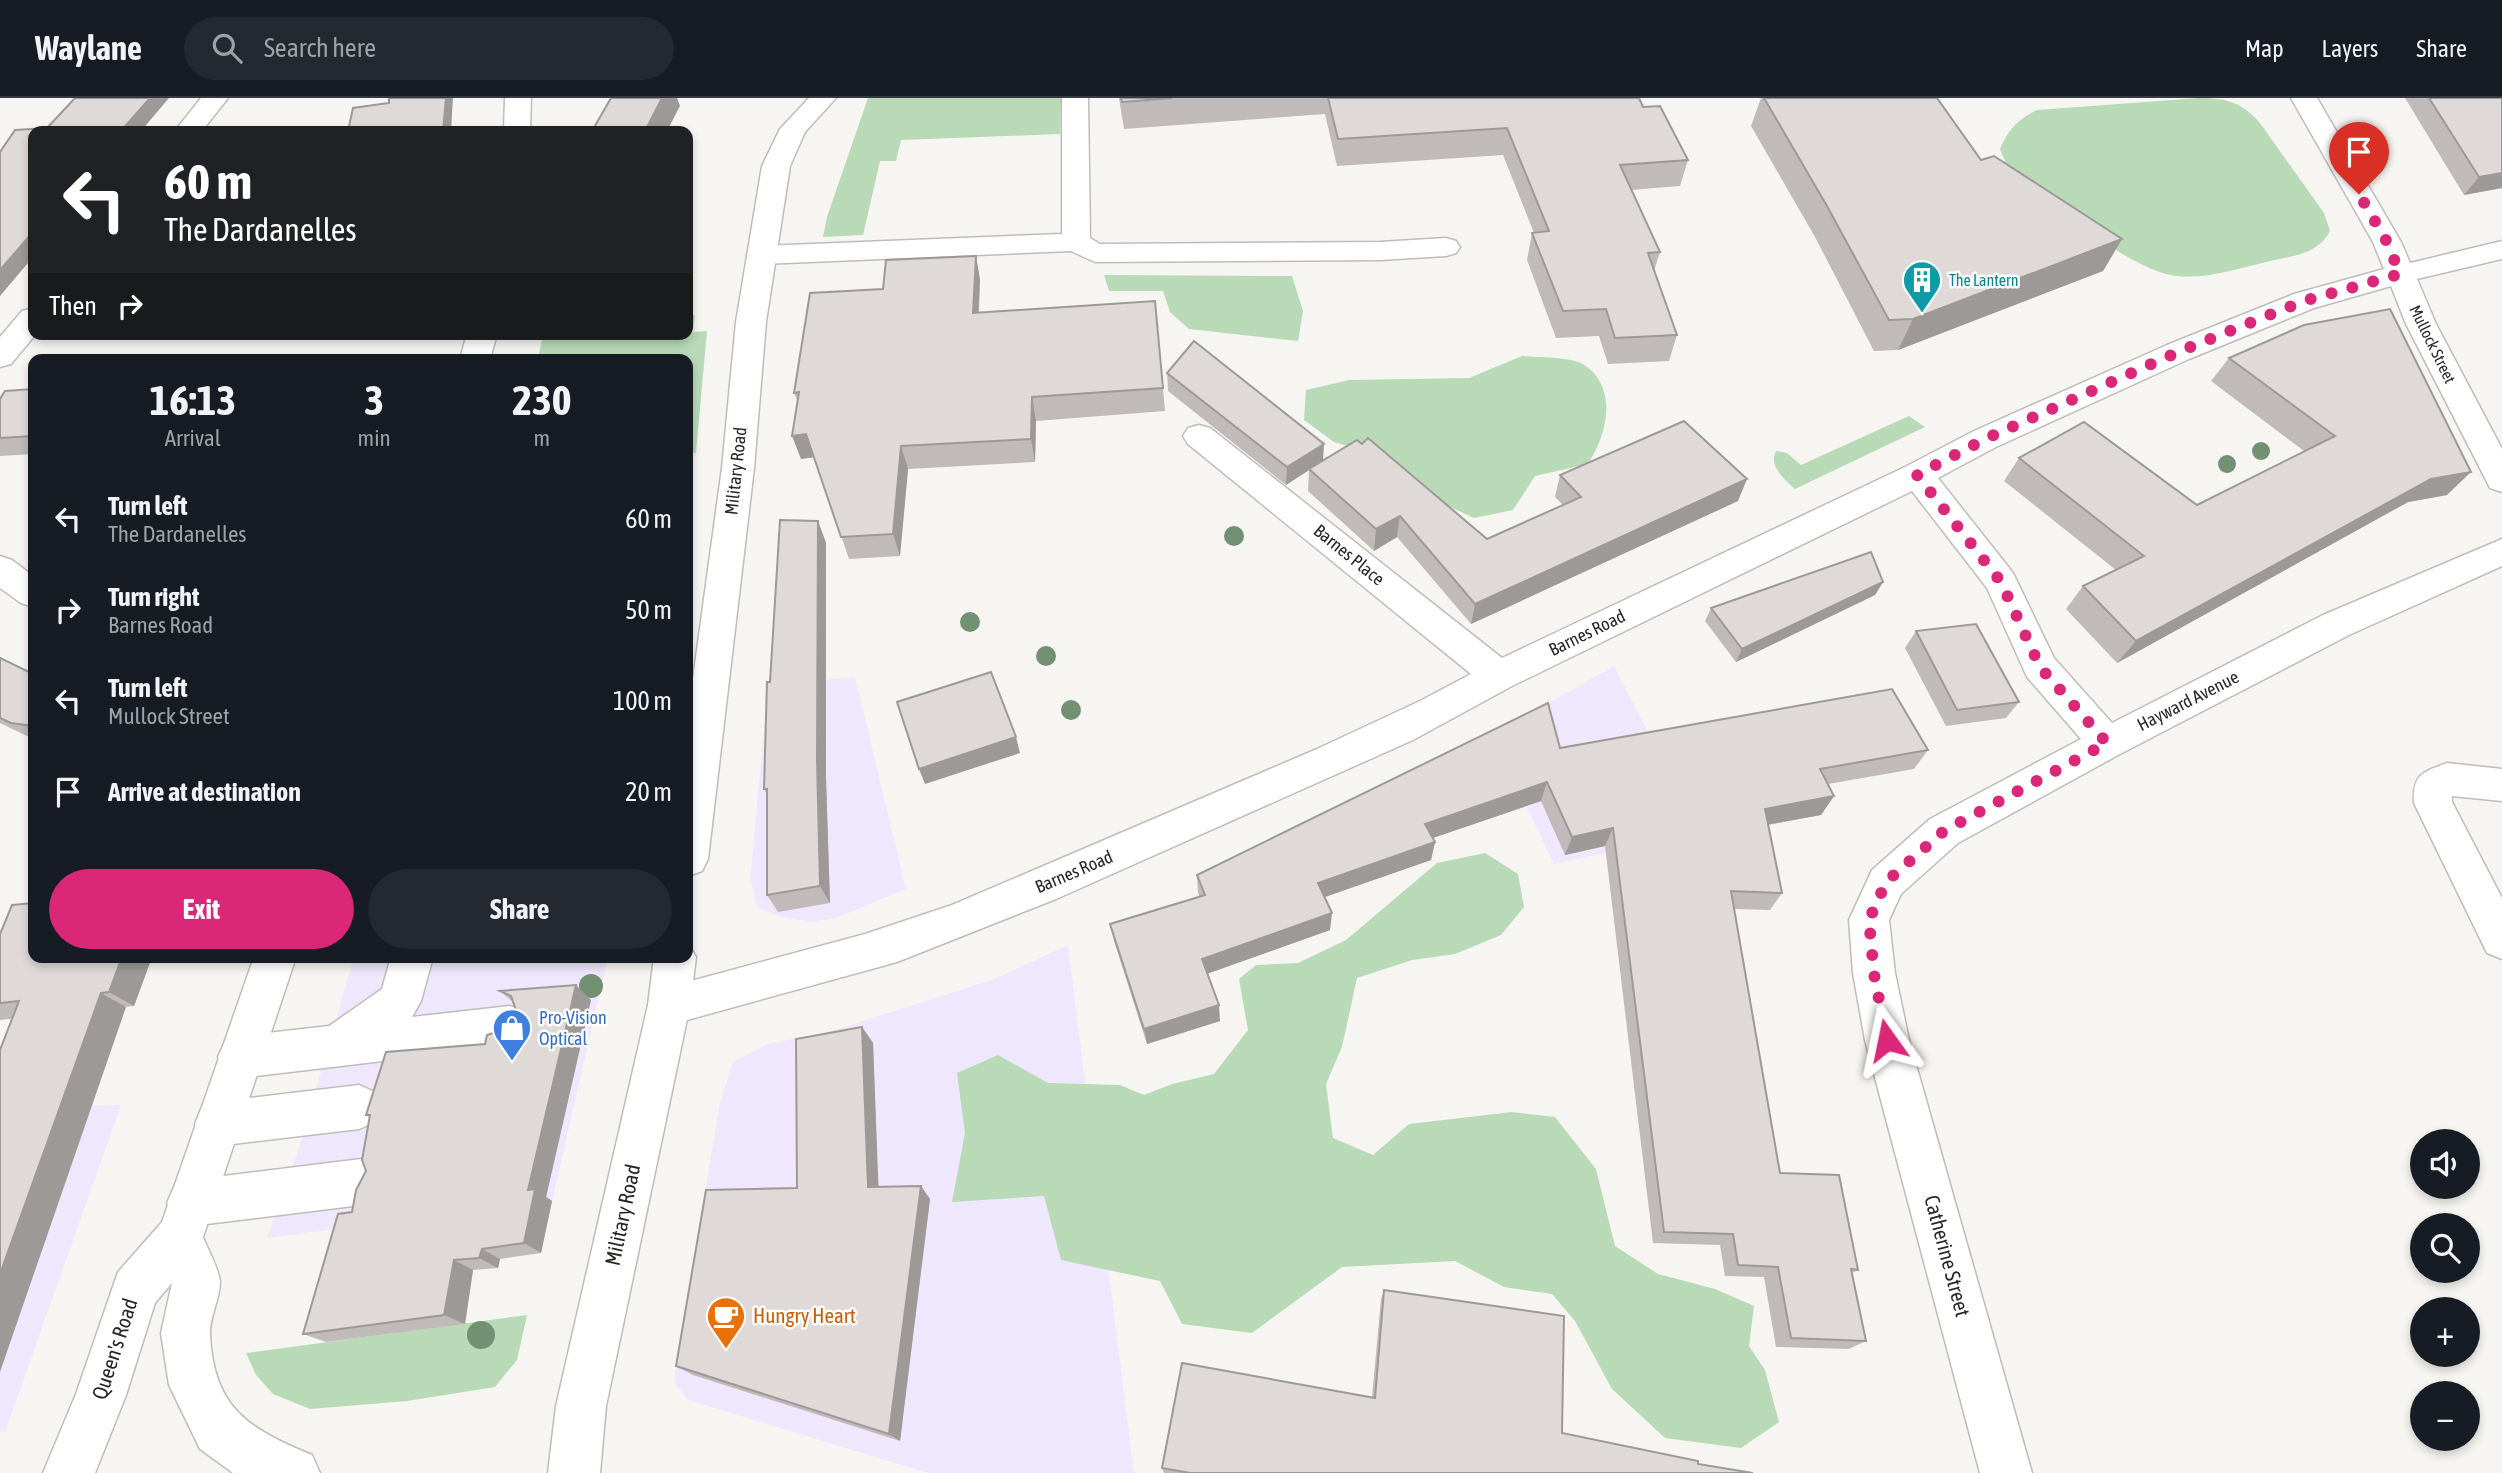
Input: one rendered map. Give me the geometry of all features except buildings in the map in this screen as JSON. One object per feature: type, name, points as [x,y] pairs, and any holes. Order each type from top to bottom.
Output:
[{"type":"street","points":[[192,126],[215,98]]},
{"type":"street","points":[[517,126],[518,98]]},
{"type":"street","name":"Military Road","points":[[693,820],[738,468],[748,348],[776,166],[793,129],[823,98]]},
{"type":"street","points":[[1076,98],[1076,242]]},
{"type":"street","name":"Mullock Street","points":[[2304,98],[2387,242],[2421,324],[2502,480]]},
{"type":"street","points":[[761,255],[1076,242],[1095,253],[1380,251],[1446,247]]},
{"type":"street","name":"Barnes Road","points":[[669,1005],[837,961],[928,932],[1139,845],[1330,761],[1459,699],[1499,676],[1917,475],[1985,439],[2178,352],[2304,301],[2400,274],[2502,250]]},
{"type":"street","points":[[0,316],[28,317]]},
{"type":"street","points":[[0,357],[28,323]]},
{"type":"street","name":"Barnes Place","points":[[1199,436],[1499,676]]},
{"type":"street","points":[[1917,475],[2001,582],[2040,667],[2107,743]]},
{"type":"street","name":"Hayward Avenue","points":[[1887,1040],[1874,974],[1869,920],[1886,882],[1944,831],[2336,625],[2502,552]]},
{"type":"street","points":[[0,569],[28,590]]},
{"type":"street","points":[[2502,785],[2447,779],[2432,788],[2433,803],[2502,940]]},
{"type":"street","points":[[273,963],[185,1220],[196,1281],[186,1332],[194,1385],[218,1431],[257,1459],[293,1473]]},
{"type":"street","points":[[336,1046],[400,1001],[410,963]]},
{"type":"street","name":"Military Road","points":[[574,1473],[581,1406],[669,1005],[674,963]]},
{"type":"street","points":[[240,1057],[510,1027]]},
{"type":"street","name":"Catherine Street","points":[[1887,1040],[2006,1473]]},
{"type":"street","points":[[217,1124],[359,1107]]},
{"type":"street","points":[[185,1220],[360,1182]]},
{"type":"street","name":"Queen's Road","points":[[69,1473],[101,1395],[135,1289],[185,1220]]},
{"type":"shaded area","points":[[1614,666],[1700,833],[1554,864],[1492,735]]},
{"type":"shaded area","points":[[855,677],[906,889],[836,918],[812,922],[781,917],[758,908],[750,880],[768,685]]},
{"type":"shaded area","points":[[1068,945],[1134,1473],[928,1473],[688,1400],[674,1382],[719,1107],[733,1062],[768,1044],[832,1031],[994,979]]},
{"type":"shaded area","points":[[352,963],[607,963],[552,1201],[267,1238],[300,1145]]},
{"type":"shaded area","points":[[101,1105],[121,1105],[5,1432],[0,1430],[0,1119]]},
{"type":"green space","points":[[868,98],[1061,98],[1060,134],[901,140],[896,161],[880,161],[863,235],[823,237],[827,217]]},
{"type":"green space","points":[[2199,98],[2233,103],[2247,110],[2260,123],[2324,213],[2330,231],[2318,245],[2294,256],[2211,275],[2188,277],[2157,271],[2112,248],[2066,215],[2008,168],[2000,149],[2014,126],[2037,110]]},
{"type":"green space","points":[[1104,275],[1292,276],[1303,311],[1298,341],[1189,329],[1170,312],[1163,291],[1109,291]]},
{"type":"green space","points":[[707,331],[696,453],[693,453],[693,354],[539,354],[542,340],[693,340],[693,332]]},
{"type":"green space","points":[[1522,356],[1561,358],[1581,363],[1593,372],[1601,384],[1606,410],[1601,438],[1588,464],[1535,476],[1513,510],[1474,518],[1446,505],[1413,475],[1382,471],[1361,450],[1334,442],[1304,420],[1306,390],[1349,380],[1469,378]]},
{"type":"green space","points":[[1909,416],[1925,427],[1795,489],[1782,477],[1774,462],[1776,451],[1787,453],[1801,465]]},
{"type":"green space","points":[[1485,853],[1518,874],[1524,907],[1501,935],[1455,954],[1412,960],[1357,978],[1342,1047],[1326,1084],[1333,1138],[1373,1155],[1409,1124],[1512,1112],[1555,1117],[1596,1169],[1615,1246],[1658,1274],[1715,1289],[1754,1306],[1749,1346],[1765,1370],[1779,1422],[1741,1448],[1665,1438],[1612,1389],[1575,1321],[1552,1294],[1504,1287],[1455,1261],[1342,1267],[1252,1333],[1182,1324],[1160,1281],[1061,1260],[1044,1196],[952,1202],[965,1133],[957,1073],[998,1055],[1048,1083],[1120,1085],[1144,1095],[1172,1084],[1214,1074],[1248,1030],[1239,979],[1256,965],[1298,963],[1346,940],[1437,863]]},
{"type":"green space","points":[[527,1315],[517,1360],[495,1387],[407,1401],[310,1409],[273,1394],[256,1375],[246,1353]]},
{"type":"place","name":"The Lantern","points":[[1922,314]]},
{"type":"place","name":"Pro-Vision Optical","points":[[512,1062]]},
{"type":"place","name":"Hungry Heart","points":[[726,1350]]},
{"type":"route","points":[[1887,1040],[1874,974],[1869,920],[1886,882],[1944,831],[2107,743],[2040,667],[2001,582],[1917,475],[1985,439],[2178,352],[2304,301],[2400,274],[2387,242],[2359,194]]}]
